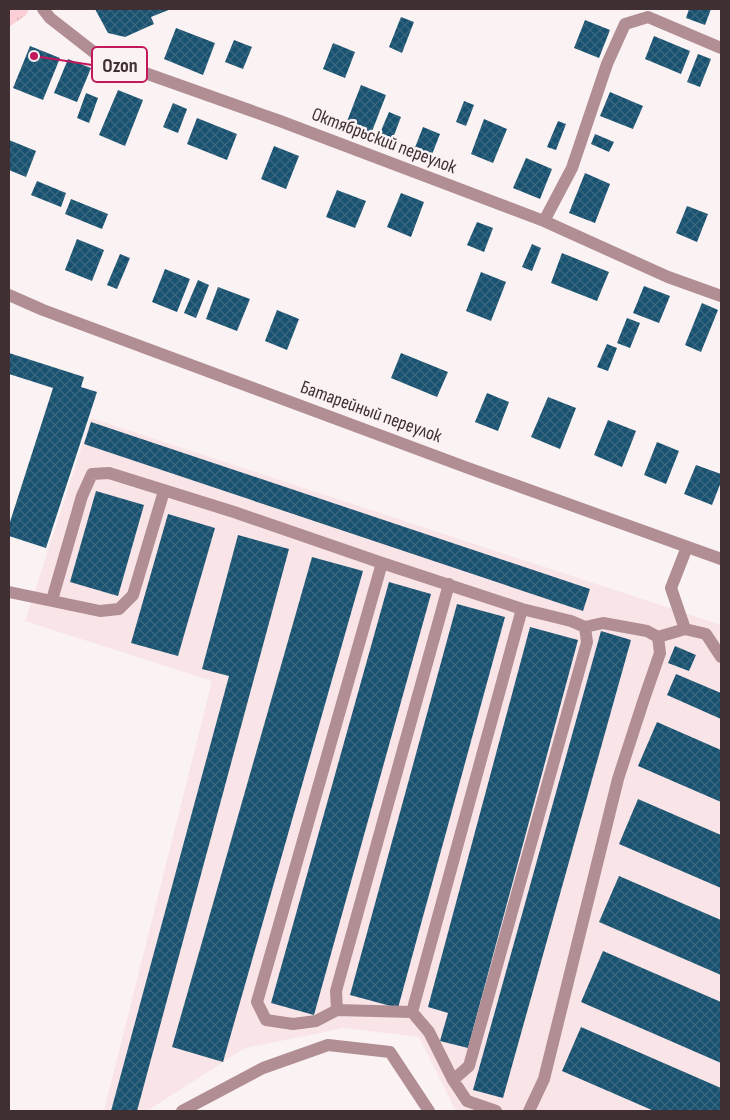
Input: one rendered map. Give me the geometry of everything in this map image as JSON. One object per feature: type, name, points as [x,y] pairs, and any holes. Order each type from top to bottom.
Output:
[{"type":"street","name":"Октябрьский переулок","points":[[43,9],[50,18],[100,57],[280,121],[544,221],[668,277],[721,296]]},
{"type":"street","points":[[544,221],[572,168],[607,64],[625,24],[648,17],[721,48]]},
{"type":"street","name":"Батарейный переулок","points":[[9,296],[52,314],[721,559]]},
{"type":"street","points":[[52,600],[82,496],[92,474],[110,473],[234,512],[522,609],[570,621],[585,627],[604,623],[647,631],[658,637],[685,629],[706,634],[721,657]]},
{"type":"street","points":[[9,592],[100,611],[119,609],[133,595],[164,491]]},
{"type":"street","points":[[685,629],[671,588],[687,547]]},
{"type":"street","points":[[382,563],[257,1002],[266,1020],[293,1024],[316,1021],[337,1010],[412,1012],[429,1032],[453,1080],[467,1102],[496,1111]]},
{"type":"street","points":[[337,1010],[336,990],[449,584]]},
{"type":"street","points":[[412,1012],[522,609]]},
{"type":"street","points":[[453,1080],[469,1066],[587,642],[585,627]]},
{"type":"street","points":[[529,1111],[544,1079],[618,779],[660,653],[658,637]]},
{"type":"street","points":[[182,1111],[263,1068],[328,1045],[390,1052],[429,1111]]},
{"type":"shaded area","points":[[91,418],[721,625],[721,1111],[456,1111],[419,1037],[344,1028],[245,1048],[147,1111],[104,1111],[212,681],[25,621]]},
{"type":"green space","points":[[9,9],[29,9],[26,15],[9,27]]},
{"type":"building","points":[[95,9],[171,9],[151,17],[154,24],[125,37],[108,33]]},
{"type":"building","points":[[689,9],[711,9],[705,25],[686,18]]},
{"type":"building","points":[[401,17],[414,22],[402,53],[389,47]]},
{"type":"building","points":[[585,20],[610,30],[599,58],[574,48]]},
{"type":"building","points":[[176,28],[215,43],[203,75],[164,59]]},
{"type":"building","points":[[654,36],[690,51],[681,74],[645,59]]},
{"type":"building","points":[[234,40],[252,47],[243,69],[225,62]]},
{"type":"building","points":[[333,43],[355,52],[345,78],[323,69]]},
{"type":"building","points":[[30,46],[60,58],[43,100],[13,88]]},
{"type":"building","points":[[698,54],[711,59],[700,87],[687,82]]},
{"type":"building","points":[[68,59],[91,68],[77,102],[54,93]]},
{"type":"building","points":[[361,85],[386,95],[371,134],[346,124]]},
{"type":"building","points":[[118,90],[143,100],[125,146],[99,135]]},
{"type":"building","points":[[610,92],[643,106],[633,129],[600,116]]},
{"type":"building","points":[[86,93],[98,98],[89,123],[77,118]]},
{"type":"building","points":[[464,101],[474,105],[466,126],[456,122]]},
{"type":"building","points":[[173,103],[187,109],[178,133],[163,127]]},
{"type":"building","points":[[389,112],[401,117],[393,138],[380,133]]},
{"type":"building","points":[[197,118],[237,134],[227,160],[187,144]]},
{"type":"building","points":[[484,119],[507,129],[493,163],[471,154]]},
{"type":"building","points":[[558,121],[566,124],[556,150],[547,147]]},
{"type":"building","points":[[423,127],[440,134],[431,157],[414,150]]},
{"type":"building","points":[[595,134],[614,142],[609,152],[591,144]]},
{"type":"building","points":[[9,140],[36,151],[26,177],[9,170]]},
{"type":"building","points":[[274,146],[299,156],[286,189],[261,179]]},
{"type":"building","points":[[526,158],[552,169],[540,199],[513,188]]},
{"type":"building","points":[[585,173],[610,184],[595,223],[569,213]]},
{"type":"building","points":[[37,181],[66,193],[61,207],[31,195]]},
{"type":"building","points":[[337,190],[366,201],[355,228],[326,217]]},
{"type":"building","points":[[401,193],[424,202],[411,237],[387,227]]},
{"type":"building","points":[[71,199],[108,214],[102,229],[65,214]]},
{"type":"building","points":[[687,206],[708,214],[697,242],[676,233]]},
{"type":"building","points":[[477,222],[493,228],[484,252],[467,245]]},
{"type":"building","points":[[77,239],[104,250],[92,281],[65,270]]},
{"type":"building","points":[[532,244],[541,248],[532,271],[522,267]]},
{"type":"building","points":[[562,253],[609,272],[597,301],[551,283]]},
{"type":"building","points":[[120,254],[130,258],[117,289],[107,285]]},
{"type":"building","points":[[165,269],[190,279],[177,312],[152,302]]},
{"type":"building","points":[[481,272],[506,282],[491,321],[466,311]]},
{"type":"building","points":[[198,280],[209,285],[196,318],[184,313]]},
{"type":"building","points":[[644,286],[670,296],[659,323],[633,313]]},
{"type":"building","points":[[218,287],[250,299],[237,331],[206,319]]},
{"type":"building","points":[[702,303],[718,310],[701,352],[685,345]]},
{"type":"building","points":[[277,310],[299,319],[287,350],[265,341]]},
{"type":"building","points":[[627,318],[640,323],[630,348],[617,343]]},
{"type":"building","points":[[607,344],[617,348],[608,371],[597,367]]},
{"type":"building","points":[[9,353],[84,377],[81,387],[97,392],[46,548],[9,536],[9,525],[53,388],[9,374]]},
{"type":"building","points":[[401,353],[448,372],[437,397],[391,378]]},
{"type":"building","points":[[487,393],[509,402],[498,431],[475,422]]},
{"type":"building","points":[[548,397],[576,408],[560,449],[531,437]]},
{"type":"building","points":[[608,420],[636,431],[622,467],[594,455]]},
{"type":"building","points":[[91,422],[590,589],[583,611],[84,444]]},
{"type":"building","points":[[657,442],[679,451],[666,484],[644,475]]},
{"type":"building","points":[[696,465],[721,474],[721,482],[712,505],[684,494]]},
{"type":"building","points":[[96,491],[144,505],[118,596],[70,582]]},
{"type":"building","points":[[168,514],[215,528],[178,656],[131,643]]},
{"type":"building","points":[[238,535],[289,549],[137,1111],[111,1111],[229,676],[202,669]]},
{"type":"building","points":[[312,557],[363,571],[223,1062],[172,1047]]},
{"type":"building","points":[[389,582],[431,594],[314,1015],[271,1003]]},
{"type":"building","points":[[457,604],[505,617],[398,1008],[350,995]]},
{"type":"building","points":[[530,627],[578,640],[468,1048],[440,1041],[448,1013],[428,1007]]},
{"type":"building","points":[[601,631],[631,640],[503,1098],[473,1090]]},
{"type":"building","points":[[675,646],[696,655],[689,671],[668,663]]},
{"type":"building","points":[[676,674],[721,693],[721,719],[667,695]]},
{"type":"building","points":[[657,722],[721,750],[721,802],[638,766]]},
{"type":"building","points":[[638,799],[721,835],[721,888],[619,844]]},
{"type":"building","points":[[619,876],[721,920],[721,975],[599,922]]},
{"type":"building","points":[[603,951],[721,1002],[721,1063],[581,1002]]},
{"type":"building","points":[[581,1027],[721,1088],[721,1111],[654,1111],[562,1071]]},
{"type":"place","name":"Ozon","points":[[34,56]]}]
